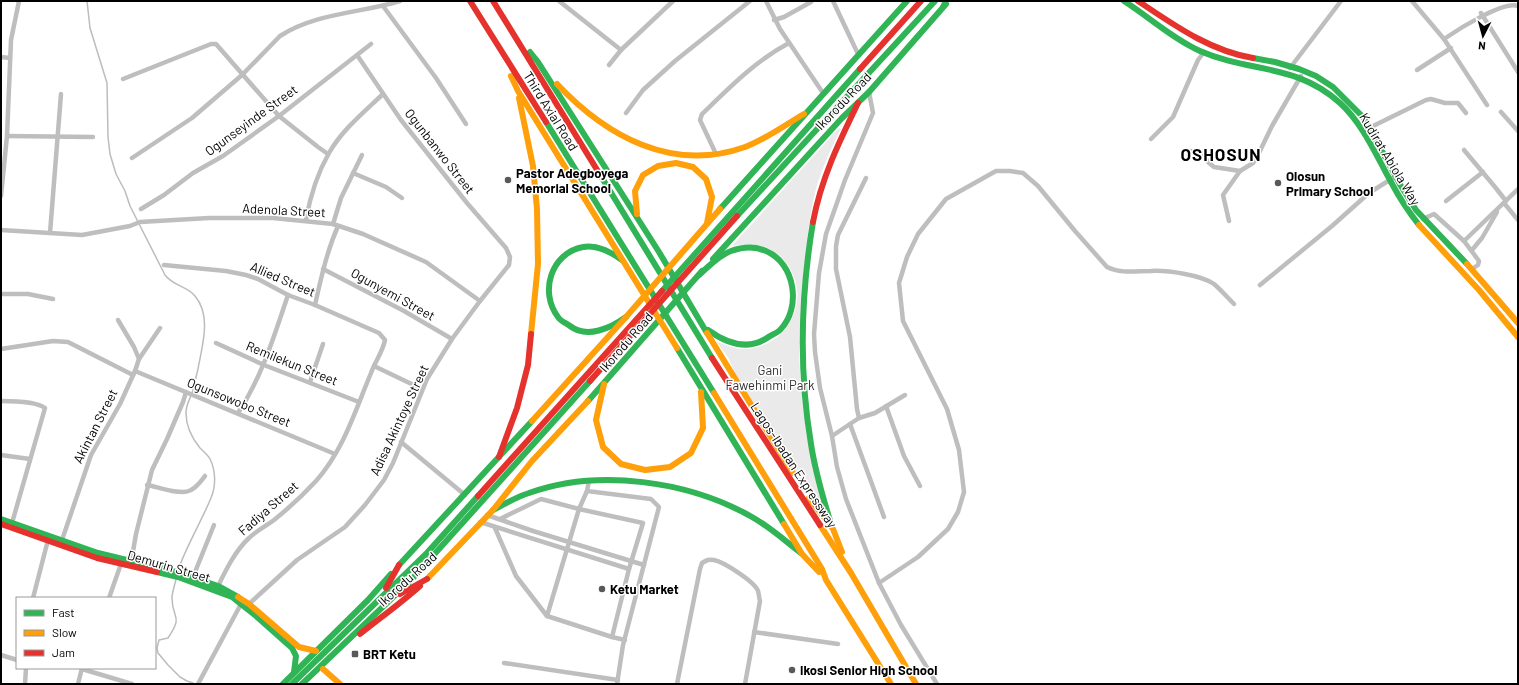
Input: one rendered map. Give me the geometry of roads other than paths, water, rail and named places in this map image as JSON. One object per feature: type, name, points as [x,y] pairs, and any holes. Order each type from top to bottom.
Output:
[{"type":"main road","name":"Third Axial Road","points":[[470,1],[640,272],[822,569],[826,580]]},
{"type":"main road","name":"Third Axial Road","points":[[494,1],[652,258]]},
{"type":"main road","name":"Ikorodu Road","points":[[292,684],[319,652],[465,495],[626,317],[707,223],[907,1]]},
{"type":"main road","name":"Ikorodu Road","points":[[319,652],[426,554],[921,1]]},
{"type":"main road","name":"Ikorodu Road","points":[[302,684],[389,601],[442,547],[761,189],[935,1]]},
{"type":"main road","name":"Kudirat Abiola Way","points":[[1124,1],[1180,39],[1204,52],[1226,59],[1301,76],[1329,93],[1358,122],[1390,180],[1411,214],[1518,337]]},
{"type":"main road","name":"Kudirat Abiola Way","points":[[1138,1],[1185,32],[1215,47],[1240,56],[1291,66],[1316,76],[1333,87],[1364,118],[1396,176],[1423,219],[1472,270],[1518,323]]},
{"type":"main road","name":"Ikorodu Road","points":[[307,684],[366,628],[399,605],[426,580],[493,510],[532,461],[604,384],[699,275],[842,118],[869,92],[946,3]]},
{"type":"main road","points":[[507,23],[538,62],[566,94],[581,108],[609,130],[636,143],[660,151],[691,156],[716,154],[737,150],[756,142],[804,114]]},
{"type":"main road","points":[[500,51],[518,91],[634,277],[802,554]]},
{"type":"main road","points":[[538,62],[659,252],[742,391],[811,502],[833,529]]},
{"type":"main road","points":[[499,457],[517,408],[528,365],[538,264],[537,209],[533,166],[518,91]]},
{"type":"main road","points":[[851,573],[833,529],[818,477],[808,423],[804,357],[805,299],[810,245],[819,196],[832,155],[858,103]]},
{"type":"main road","points":[[642,226],[634,200],[638,186],[642,178],[655,166],[673,162],[682,163],[692,167],[701,173],[710,186],[713,199],[712,211],[707,223]]},
{"type":"main road","points":[[624,261],[610,252],[600,248],[581,247],[566,253],[555,265],[549,279],[548,297],[550,305],[560,320],[567,326],[576,330],[585,332],[601,331],[626,317]]},
{"type":"main road","points":[[699,275],[730,251],[749,248],[760,249],[771,254],[781,262],[788,271],[794,292],[793,304],[785,324],[768,339],[755,344],[742,346],[728,342],[717,337],[703,325]]},
{"type":"main road","name":"Lagos-Ibadan Expressway","points":[[652,258],[695,331],[851,573],[916,684]]},
{"type":"main road","points":[[1458,267],[1464,262]]},
{"type":"main road","points":[[604,384],[599,395],[595,414],[596,433],[599,442],[612,458],[622,464],[632,469],[648,471],[666,469],[676,465],[692,453],[698,445],[703,434],[705,414],[700,386]]},
{"type":"main road","points":[[493,510],[519,496],[534,491],[589,481],[607,480],[663,485],[693,492],[720,501],[751,516],[802,554],[826,580],[892,684]]},
{"type":"main road","name":"Demurin Street","points":[[1,519],[130,564],[193,577],[218,586],[249,604],[299,647],[319,652]]},
{"type":"main road","name":"Demurin Street","points":[[1,524],[97,558],[122,561]]},
{"type":"main road","points":[[381,596],[399,565]]},
{"type":"main road","name":"Demurin Street","points":[[179,575],[232,598],[289,644],[296,656],[294,672]]},
{"type":"main road","points":[[389,601],[426,580]]},
{"type":"main road","points":[[283,684],[309,657],[317,656],[319,652]]},
{"type":"main road","points":[[323,669],[340,684]]},
{"type":"street","points":[[1,196],[7,136],[10,58],[19,1]]},
{"type":"street","points":[[132,158],[186,123],[242,75],[280,36],[309,22],[400,1]]},
{"type":"street","points":[[559,1],[621,50]]},
{"type":"street","points":[[610,65],[621,50],[672,1]]},
{"type":"street","points":[[626,113],[643,90],[675,61],[750,1]]},
{"type":"street","points":[[766,1],[774,20],[823,93]]},
{"type":"street","points":[[833,1],[858,54]]},
{"type":"street","points":[[1288,73],[1291,66],[1341,1]]},
{"type":"street","points":[[1412,1],[1451,48],[1487,106]]},
{"type":"street","points":[[774,20],[784,17],[811,2]]},
{"type":"street","points":[[1444,39],[1481,13],[1503,2],[1512,2],[1518,6]]},
{"type":"street","points":[[383,6],[436,78],[466,124]]},
{"type":"street","points":[[1481,13],[1518,72]]},
{"type":"street","points":[[123,79],[213,43],[218,46],[279,116],[328,154]]},
{"type":"street","points":[[716,154],[700,120],[702,114],[748,70],[771,52],[789,43]]},
{"type":"street","name":"Ogunseyinde Street","points":[[141,209],[164,195],[193,173],[223,156],[279,116],[371,44]]},
{"type":"street","points":[[1417,70],[1451,48]]},
{"type":"street","points":[[1151,139],[1173,117],[1198,60],[1204,52]]},
{"type":"street","name":"Ogunbanwo Street","points":[[357,55],[401,120],[467,203],[506,248],[510,257]]},
{"type":"street","points":[[1,57],[10,58]]},
{"type":"street","points":[[1229,221],[1223,195],[1240,171],[1253,162],[1257,157],[1272,126],[1301,76]]},
{"type":"street","points":[[869,92],[873,113],[826,234],[818,273],[814,352],[837,467],[846,499],[879,583],[901,626],[937,684]]},
{"type":"street","points":[[50,233],[59,137],[61,94]]},
{"type":"street","points":[[306,220],[313,190],[328,154],[337,141],[361,114],[383,94]]},
{"type":"street","points":[[1369,128],[1426,100],[1431,99],[1445,103],[1458,103],[1466,113]]},
{"type":"street","points":[[1501,112],[1518,131]]},
{"type":"street","points":[[7,136],[93,137]]},
{"type":"street","points":[[1464,150],[1518,220]]},
{"type":"street","points":[[1191,151],[1203,153],[1208,162],[1214,166],[1240,171]]},
{"type":"street","points":[[333,224],[341,198],[362,155]]},
{"type":"street","points":[[879,583],[918,558],[948,529],[958,512],[964,492],[959,450],[947,410],[903,321],[898,283],[906,257],[918,234],[946,199],[996,171],[1010,170],[1023,173],[1038,186],[1108,268],[1123,272],[1159,270],[1187,274],[1214,284],[1234,304]]},
{"type":"street","points":[[353,172],[386,188],[402,198]]},
{"type":"street","points":[[1446,201],[1482,172]]},
{"type":"street","points":[[1260,285],[1332,226],[1369,193],[1396,176]]},
{"type":"street","points":[[859,418],[850,337],[836,269],[836,246],[838,235],[866,178]]},
{"type":"street","points":[[1464,241],[1499,209],[1518,189]]},
{"type":"street","points":[[1472,250],[1482,238],[1499,209]]},
{"type":"street","points":[[1423,219],[1434,214],[1464,241],[1479,261],[1478,265],[1472,270]]},
{"type":"street","name":"Adenola Street","points":[[1,230],[82,235],[130,226],[140,222],[209,218],[273,218],[306,220],[333,224],[363,234],[426,262],[480,301]]},
{"type":"street","points":[[315,304],[323,269],[331,242],[338,226]]},
{"type":"street","name":"Adisa Akintoye Street","points":[[249,604],[297,560],[345,527],[365,506],[384,480],[393,463],[422,389],[452,339],[509,265],[510,257]]},
{"type":"street","name":"Allied Street","points":[[164,264],[237,272],[258,279],[288,295],[315,304],[379,333],[385,340]]},
{"type":"street","name":"Ogunyemi Street","points":[[323,269],[398,308],[452,339]]},
{"type":"street","points":[[1,294],[28,294],[53,299]]},
{"type":"street","points":[[238,413],[251,392],[264,365],[288,295]]},
{"type":"street","points":[[118,320],[134,347],[138,359]]},
{"type":"street","name":"Akintan Street","points":[[62,540],[91,455],[120,404],[134,373],[138,359],[160,328]]},
{"type":"street","name":"Fadiya Street","points":[[218,586],[242,545],[250,537],[293,504],[316,481],[350,427],[385,340]]},
{"type":"street","name":"Ogunsowobo Street","points":[[1,349],[53,341],[68,342],[134,373],[194,395],[334,454]]},
{"type":"street","name":"Remilekun Street","points":[[216,343],[264,365],[359,402]]},
{"type":"street","points":[[310,382],[324,344]]},
{"type":"street","points":[[374,366],[422,389]]},
{"type":"street","points":[[130,564],[147,485],[154,464],[167,439],[186,392]]},
{"type":"street","points":[[832,436],[859,418],[875,413],[906,395]]},
{"type":"street","points":[[1,402],[24,402],[39,405],[45,408],[12,523]]},
{"type":"street","points":[[886,406],[904,456],[920,486]]},
{"type":"street","points":[[850,424],[884,517]]},
{"type":"street","points":[[401,442],[465,495]]},
{"type":"street","points":[[1,455],[30,459]]},
{"type":"street","points":[[147,485],[177,492],[185,492],[191,491],[205,476]]},
{"type":"street","points":[[547,616],[566,550],[579,509],[587,491],[589,481]]},
{"type":"street","points":[[504,663],[617,682],[625,640],[659,507],[651,499],[587,491]]},
{"type":"street","points":[[500,520],[541,499],[643,523],[629,569],[612,637]]},
{"type":"street","points":[[487,515],[644,565]]},
{"type":"street","points":[[480,522],[495,528],[629,569]]},
{"type":"street","points":[[193,577],[214,525]]},
{"type":"street","points":[[495,528],[516,576],[547,616],[625,640]]},
{"type":"street","points":[[34,597],[48,540]]},
{"type":"street","points":[[677,684],[702,563],[708,560],[716,561],[747,580],[758,591],[760,601],[745,684]]},
{"type":"street","points":[[110,597],[122,561]]},
{"type":"street","points":[[198,684],[241,604]]},
{"type":"street","points":[[754,632],[838,644]]},
{"type":"street","points":[[1,655],[16,660]]},
{"type":"street","points":[[25,684],[26,669]]},
{"type":"street","points":[[78,684],[82,669],[132,684]]},
{"type":"waterway","points":[[87,1],[90,28],[107,83],[108,137],[110,154],[116,174],[125,191],[130,206],[165,275],[172,282],[192,293],[200,304],[203,313],[203,341],[194,387],[187,406],[186,418],[194,440],[210,459],[214,473],[214,484],[211,498],[178,570]]},
{"type":"waterway","points":[[176,579],[172,593],[172,605],[176,617],[175,625],[168,638],[159,640],[157,648],[158,653],[180,677],[193,683]]},
{"type":"place","name":"Pastor Adegboyega Memorial School","points":[[508,180]]},
{"type":"place","name":"Olosun Primary School","points":[[1278,183]]},
{"type":"place","name":"Ketu Market","points":[[602,589]]},
{"type":"place","name":"BRT Ketu","points":[[355,654]]},
{"type":"place","name":"Ikosi Senior High School","points":[[792,670]]},
{"type":"district","name":"OSHOSUN","points":[[1221,155]]},
{"type":"park label","name":"Gani Fawehinmi Park","points":[[770,378]]}]
